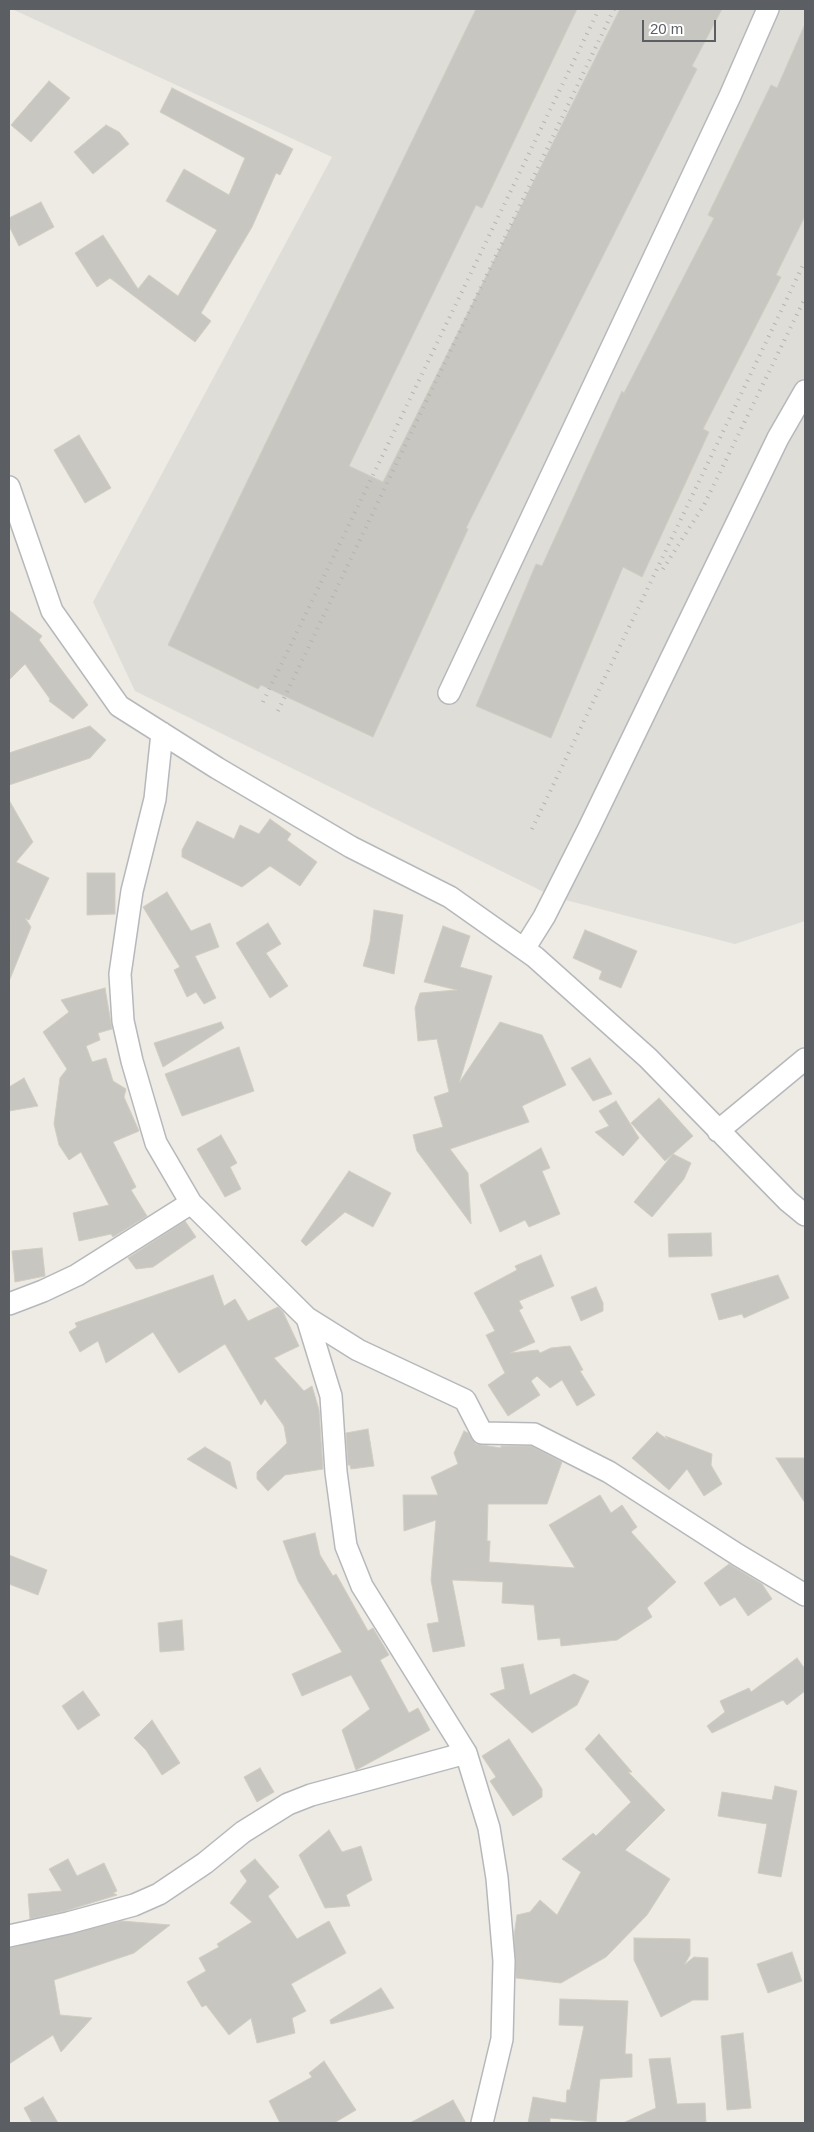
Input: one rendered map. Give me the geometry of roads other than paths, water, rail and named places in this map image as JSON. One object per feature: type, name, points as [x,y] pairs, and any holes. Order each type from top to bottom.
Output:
[{"type":"street","points":[[449,693],[730,96],[768,9]]},
{"type":"street","points":[[524,949],[544,917],[588,830],[778,438],[805,391]]},
{"type":"street","points":[[9,488],[52,611],[119,706],[351,848],[450,897],[524,949],[648,1058],[718,1131],[788,1201],[805,1215]]},
{"type":"street","points":[[162,733],[155,799],[132,891],[120,974],[127,1037],[156,1143],[191,1203],[307,1318],[358,1350],[465,1400],[482,1433],[534,1434],[601,1468],[805,1595]]},
{"type":"street","points":[[718,1131],[805,1059]]},
{"type":"street","points":[[9,1304],[43,1292],[77,1275],[191,1203]]},
{"type":"street","points":[[307,1318],[331,1396],[336,1472],[346,1546],[362,1586],[466,1753],[489,1828],[497,1878],[504,1962],[502,2039],[482,2123]]},
{"type":"street","points":[[9,1936],[68,1923],[134,1905],[159,1894],[205,1863],[242,1832],[288,1804],[311,1794],[466,1753]]},
{"type":"railway","points":[[263,702],[599,9]]},
{"type":"railway","points":[[278,711],[614,9]]},
{"type":"railway","points":[[532,829],[805,261]]},
{"type":"railway","points":[[663,569],[704,505],[805,298]]}]
